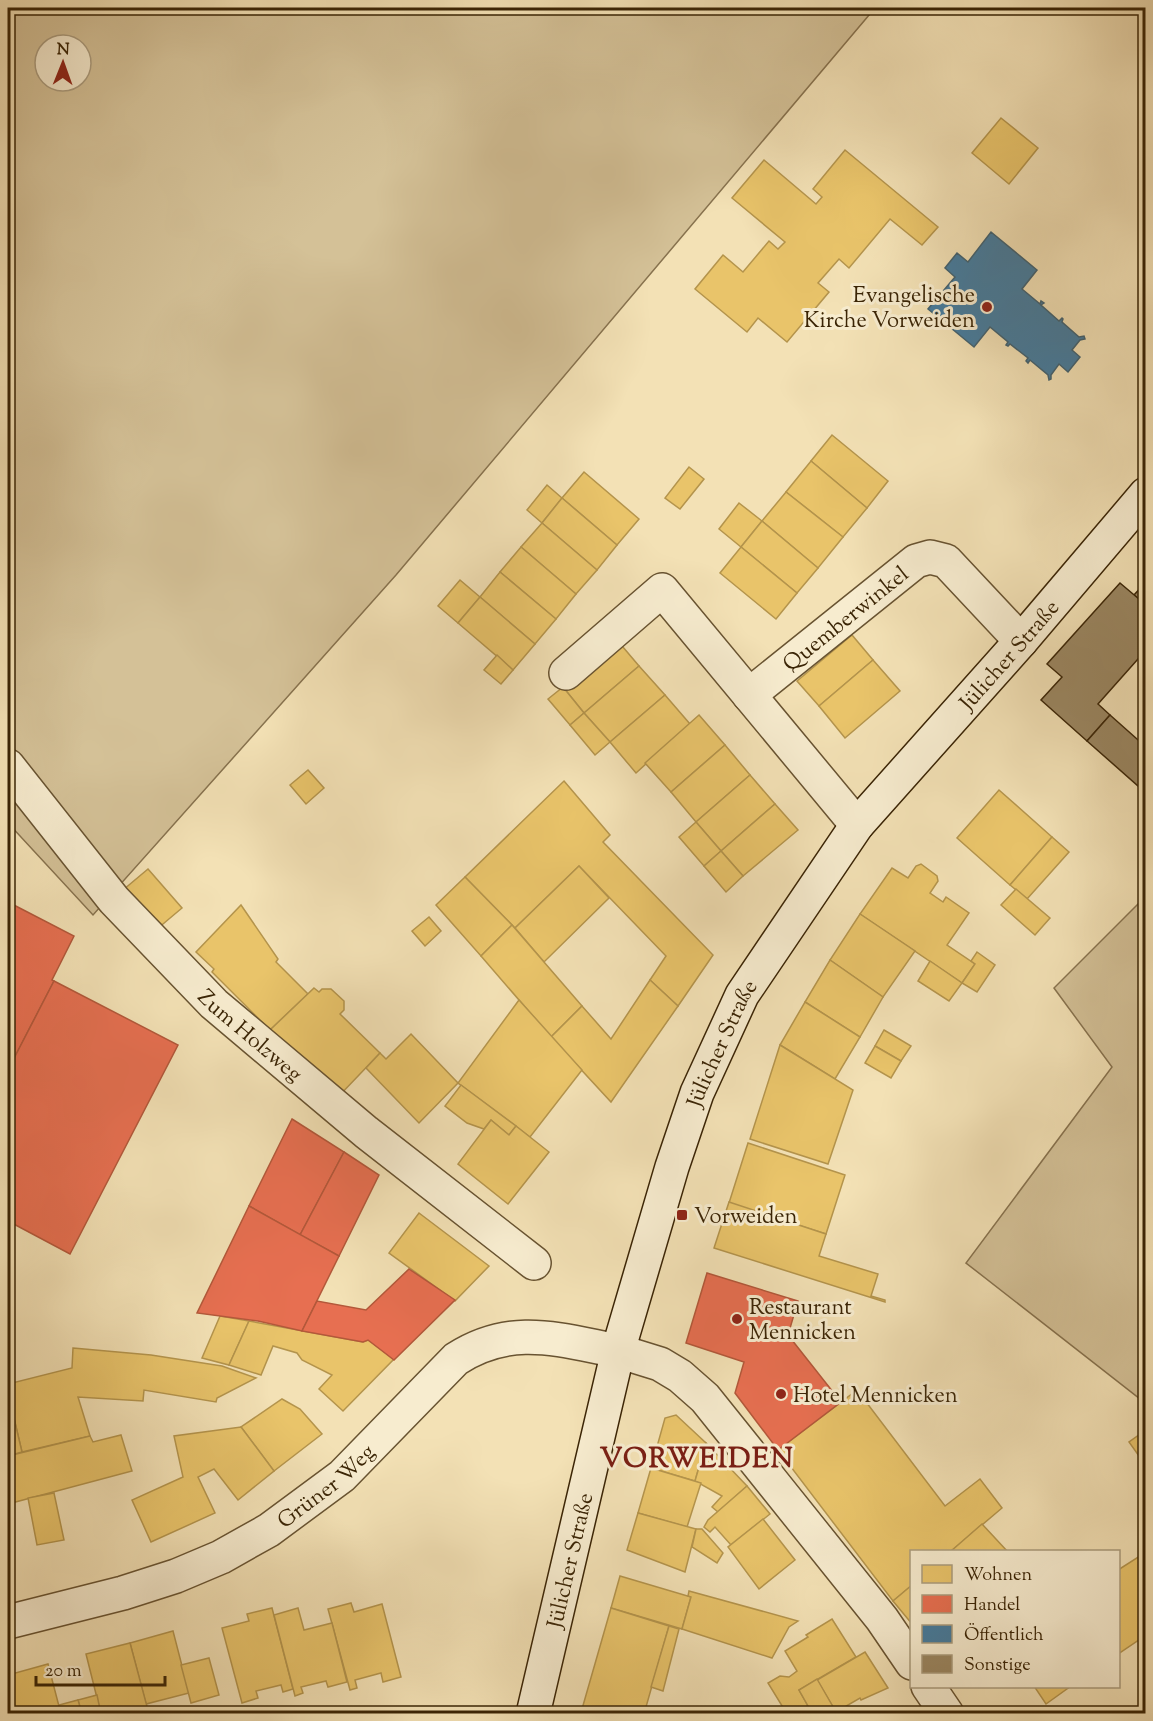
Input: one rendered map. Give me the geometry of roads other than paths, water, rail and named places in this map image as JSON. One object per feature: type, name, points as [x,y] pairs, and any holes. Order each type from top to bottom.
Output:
[{"type":"street","name":"Jülicher Straße","points":[[534,1713],[618,1351],[672,1167],[697,1093],[742,996],[857,825],[1021,641],[1146,494]]},
{"type":"street","name":"Quemberwinkel","points":[[749,695],[916,561],[930,557],[946,561],[1021,641]]},
{"type":"street","points":[[566,673],[662,590],[857,825]]},
{"type":"street","name":"Zum Holzweg","points":[[8,766],[114,900],[214,1004],[366,1132],[534,1263]]},
{"type":"street","name":"Grüner Weg","points":[[8,1622],[123,1593],[221,1557],[269,1530],[342,1476],[456,1359],[491,1341],[533,1336],[618,1351],[660,1364],[680,1376],[705,1398],[882,1619],[910,1660]]},
{"type":"street","points":[[929,1688],[947,1713]]},
{"type":"place","name":"Evangelische Kirche Vorweiden","points":[[987,307]]},
{"type":"place","name":"Vorweiden","points":[[682,1215]]},
{"type":"place","name":"Restaurant Mennicken","points":[[737,1319]]},
{"type":"place","name":"Hotel Mennicken","points":[[781,1394]]},
{"type":"district","name":"VORWEIDEN","points":[[697,1457]]}]
